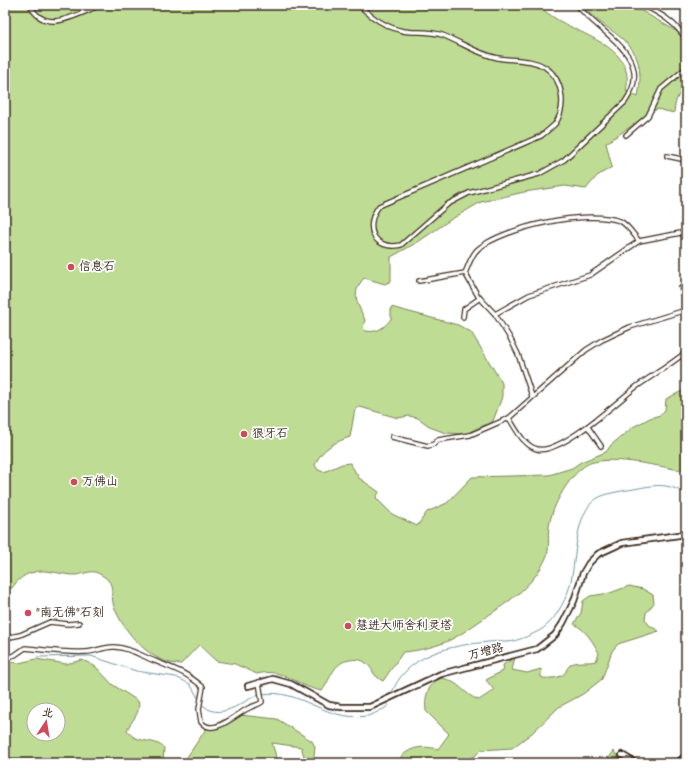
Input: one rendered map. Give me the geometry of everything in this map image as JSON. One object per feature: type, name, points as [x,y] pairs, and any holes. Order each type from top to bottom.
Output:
[{"type":"street","points":[[30,5],[34,14],[45,20],[57,22],[101,5]]},
{"type":"street","points":[[359,5],[370,16],[386,25],[403,31],[432,32],[449,38],[480,54],[500,58],[527,60],[545,68],[558,82],[563,102],[555,123],[542,136],[379,206],[370,224],[377,240],[384,246],[392,247],[401,245],[448,204],[469,193],[538,174],[564,160],[625,102],[631,92],[634,78],[633,68],[629,56],[617,41],[588,18],[577,5]]},
{"type":"street","points":[[643,5],[668,18],[679,28],[686,39]]},
{"type":"street","points":[[626,135],[648,116],[661,89],[686,68]]},
{"type":"street","points":[[666,156],[686,160]]},
{"type":"street","points":[[465,273],[471,258],[477,250],[501,236],[526,227],[583,216],[595,216],[621,222],[639,241]]},
{"type":"street","points":[[495,314],[529,294],[590,275],[639,241],[686,232]]},
{"type":"street","points":[[419,281],[465,273]]},
{"type":"street","points":[[465,273],[480,298],[495,314],[518,354],[532,396]]},
{"type":"street","points":[[681,288],[686,301]]},
{"type":"street","points":[[463,317],[464,309],[480,298]]},
{"type":"street","points":[[392,437],[428,446],[434,444],[438,440],[470,435],[509,418],[532,396],[586,350],[602,340],[630,327],[686,310]]},
{"type":"street","points":[[509,418],[522,439],[535,448],[541,449],[558,444],[588,426],[638,386],[669,366],[686,352]]},
{"type":"street","points":[[588,426],[601,446]]},
{"type":"street","name":"万增路","points":[[248,686],[273,679],[279,680],[291,684],[329,705],[341,707],[370,707],[441,674],[537,650],[548,643],[559,629],[574,601],[583,573],[589,563],[598,554],[622,543],[686,534]]},
{"type":"street","points":[[5,638],[20,635],[50,622],[68,624],[79,623]]},
{"type":"street","points":[[5,658],[15,655],[24,648],[62,653],[87,652],[103,647],[124,648],[138,652],[155,661],[171,666],[192,676],[203,687],[200,706],[201,722],[205,726],[216,727],[250,707],[262,703],[259,682]]},
{"type":"street","points":[[622,754],[635,763]]},
{"type":"street","points":[[677,763],[686,756]]},
{"type":"green space","points":[[5,5],[539,5],[550,15],[610,49],[621,60],[627,74],[626,91],[638,97],[640,78],[638,63],[633,51],[616,33],[581,5],[617,5],[642,11],[686,37],[686,90],[678,96],[674,113],[657,109],[606,143],[612,167],[597,176],[586,189],[565,186],[524,192],[481,202],[450,220],[418,242],[391,257],[391,281],[385,284],[364,278],[357,289],[356,294],[358,304],[365,320],[363,328],[366,331],[374,331],[386,325],[391,319],[391,307],[458,325],[471,332],[502,383],[502,397],[493,421],[465,434],[446,433],[432,428],[418,418],[409,416],[398,418],[360,407],[355,409],[350,437],[339,441],[325,450],[315,465],[318,470],[324,472],[342,464],[350,463],[359,478],[379,492],[376,498],[392,514],[417,526],[427,512],[447,503],[472,477],[549,475],[572,468],[581,462],[606,452],[611,445],[633,427],[650,418],[660,415],[665,410],[666,399],[686,389],[686,471],[638,462],[612,460],[590,463],[583,467],[569,481],[558,500],[548,531],[547,556],[540,570],[533,579],[508,602],[456,637],[435,646],[403,652],[383,681],[374,674],[366,663],[354,659],[344,661],[336,668],[322,691],[305,686],[283,675],[275,673],[257,674],[235,664],[216,661],[199,645],[181,664],[170,663],[150,653],[132,636],[125,627],[114,607],[110,583],[103,576],[95,572],[71,575],[48,571],[37,571],[23,577],[12,588],[5,588]]},
{"type":"green space","points":[[629,586],[643,589],[653,595],[654,603],[646,613],[645,619],[649,625],[659,631],[618,644],[612,651],[602,679],[583,694],[559,707],[532,733],[512,748],[481,750],[475,756],[462,763],[397,763],[409,750],[414,748],[426,747],[438,749],[449,734],[426,711],[426,696],[433,683],[442,678],[448,680],[453,682],[469,695],[479,700],[494,690],[486,680],[504,670],[503,665],[515,657],[512,670],[527,673],[541,669],[541,677],[545,678],[561,676],[571,664],[574,663],[596,661],[599,653],[586,633],[574,624],[581,613],[583,601],[590,596],[610,593]]},
{"type":"green space","points":[[36,659],[66,664],[82,660],[96,667],[113,685],[138,701],[139,709],[127,730],[135,738],[155,743],[164,748],[163,763],[5,763],[5,661],[19,663]]},
{"type":"green space","points":[[240,715],[277,719],[312,741],[315,747],[314,757],[309,761],[305,759],[301,747],[272,743],[276,756],[275,763],[183,763],[206,729],[223,720]]},
{"type":"green space","points":[[614,751],[623,763],[605,763]]},
{"type":"waterway","points":[[391,695],[398,681],[407,670],[418,661],[431,654],[445,649],[474,643],[507,642],[516,640],[539,631],[550,622],[562,606],[571,581],[580,525],[589,506],[596,499],[614,492],[648,486],[666,486],[686,494]]},
{"type":"waterway","points":[[37,657],[91,656],[136,671],[176,677],[190,684],[200,701]]},
{"type":"waterway","points":[[262,694],[276,693],[289,696],[325,710],[352,717],[374,714],[387,707],[390,700]]},
{"type":"waterway","points":[[201,703],[208,709],[223,711],[259,694]]},
{"type":"place","name":"信息石","points":[[71,267]]},
{"type":"place","name":"狼牙石","points":[[244,434]]},
{"type":"place","name":"万佛山","points":[[74,482]]},
{"type":"place","name":"\"南无佛\"石刻","points":[[28,613]]},
{"type":"place","name":"慧进大师舍利灵塔","points":[[348,626]]}]
